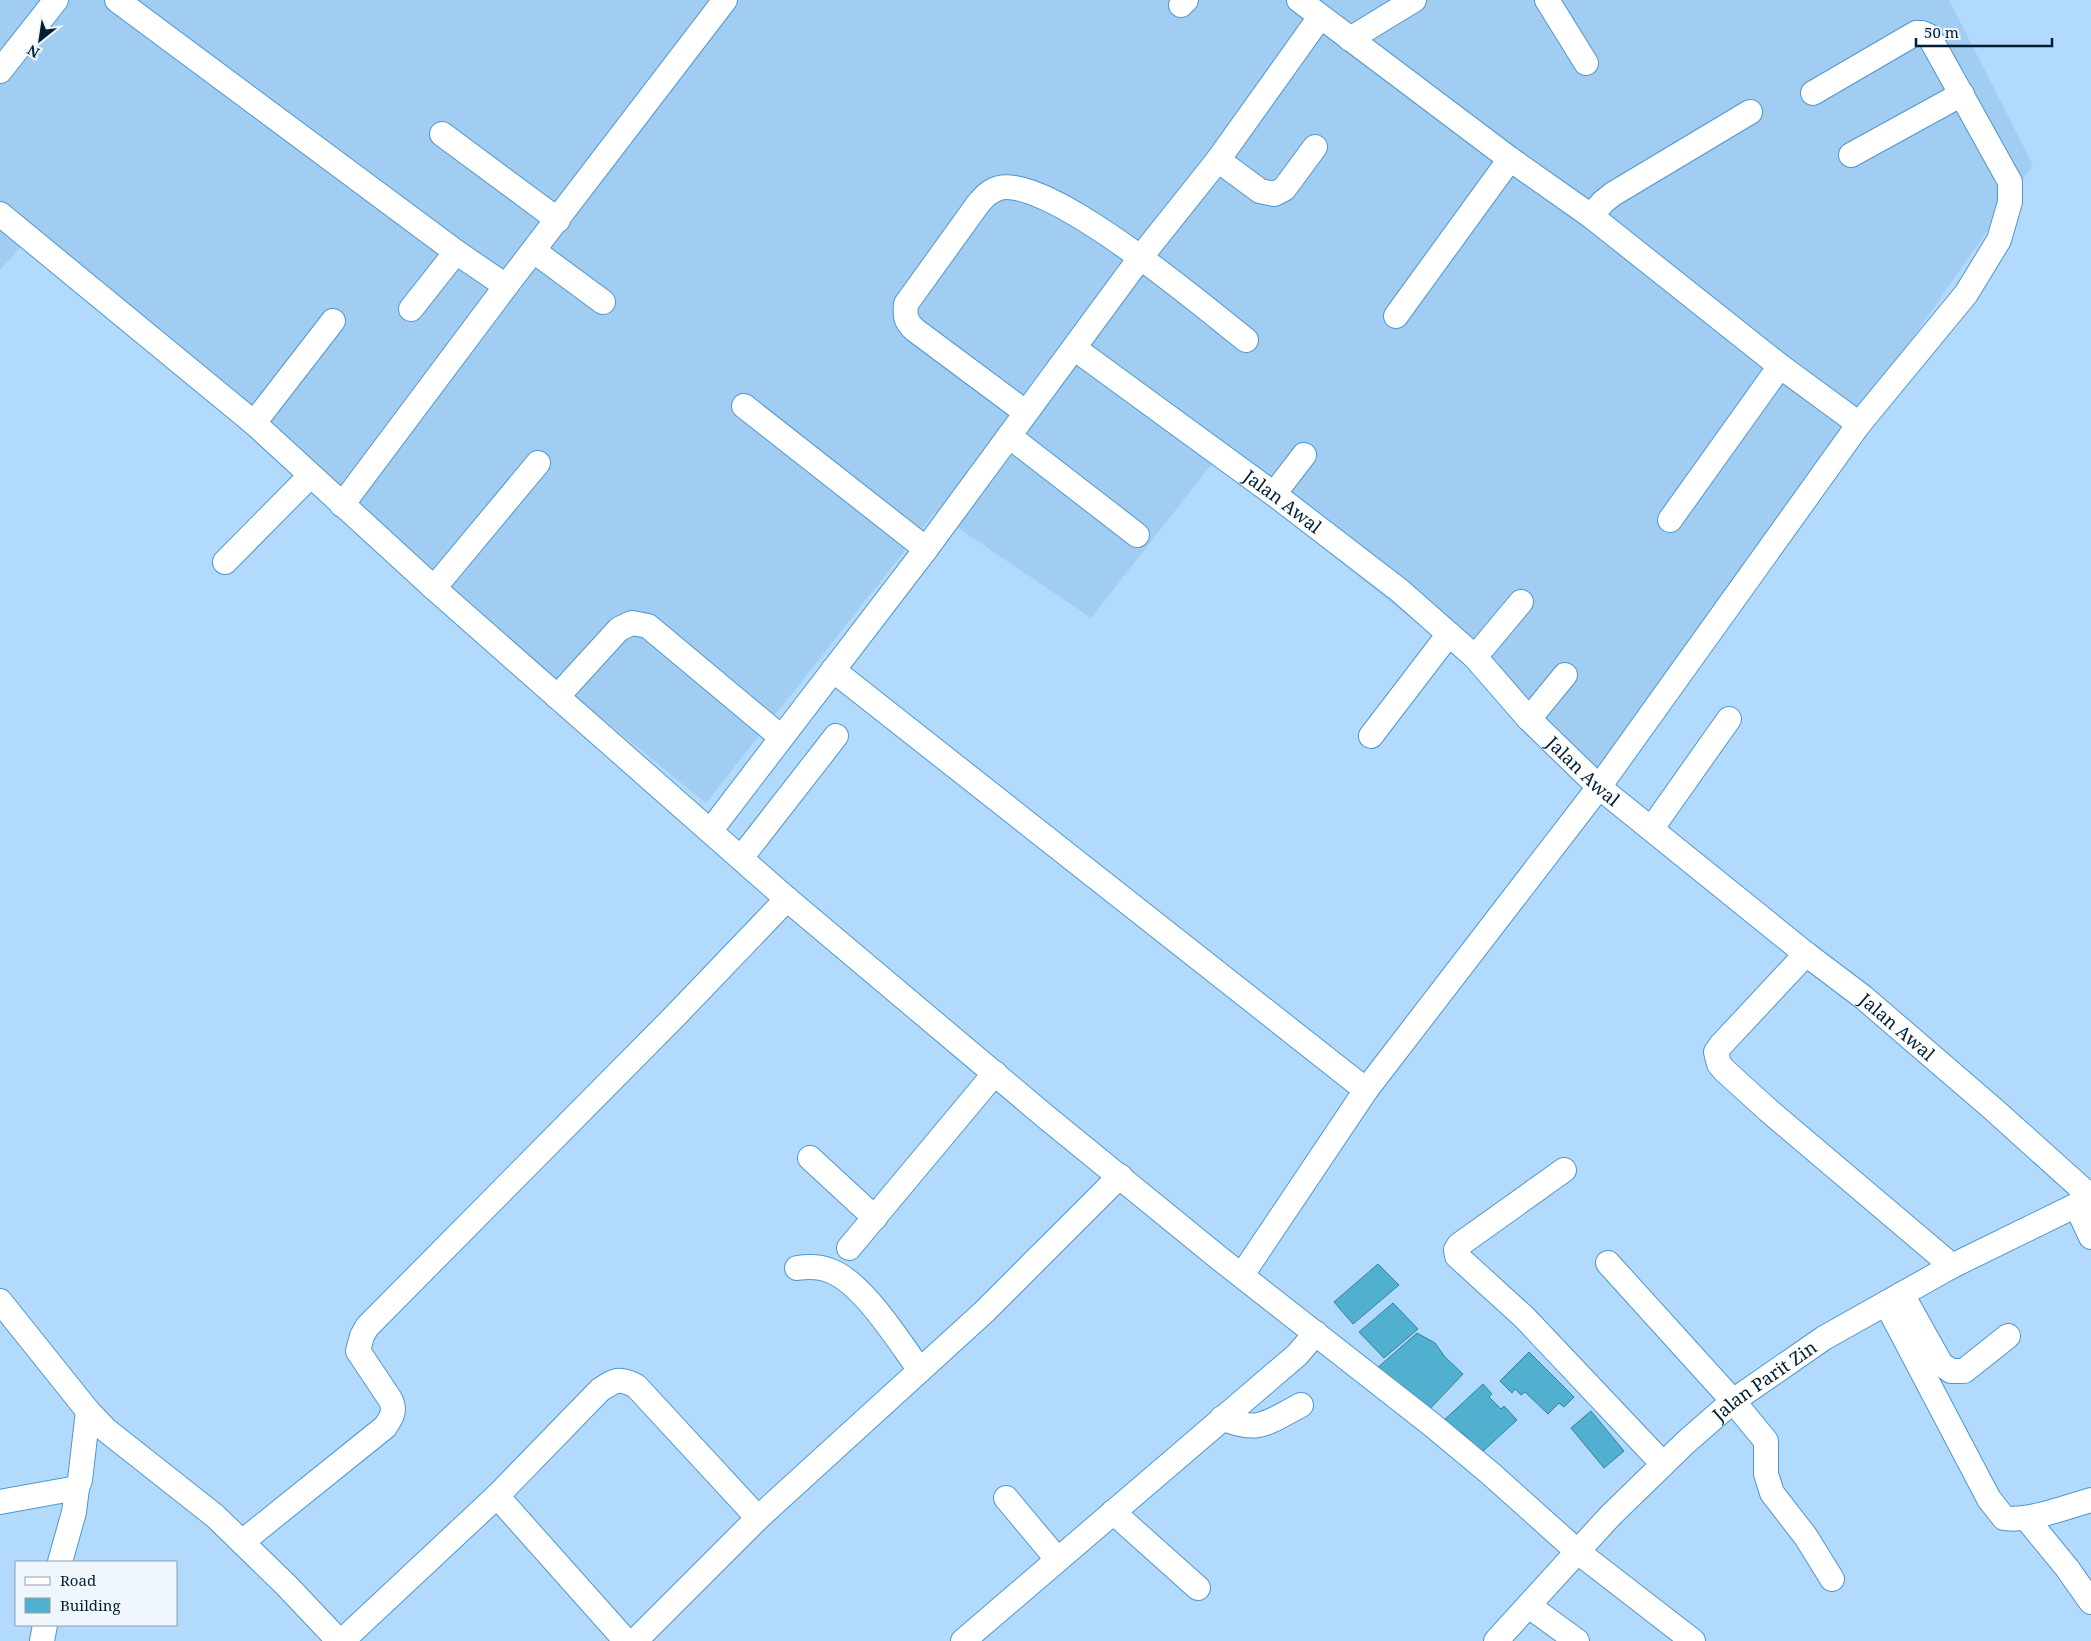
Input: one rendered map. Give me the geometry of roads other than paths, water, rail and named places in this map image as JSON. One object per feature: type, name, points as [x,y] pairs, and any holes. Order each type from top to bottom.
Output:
[{"type":"street","points":[[0,71],[56,0]]},
{"type":"street","points":[[117,0],[456,252],[506,286]]},
{"type":"street","points":[[1299,0],[1510,159],[1591,216],[1780,366],[1859,424]]},
{"type":"street","points":[[1350,39],[1414,0]]},
{"type":"street","points":[[1547,0],[1586,63]]},
{"type":"street","points":[[342,505],[506,286],[558,220],[716,3]]},
{"type":"street","points":[[711,830],[926,549],[1140,258],[1218,160],[1320,17]]},
{"type":"street","points":[[1230,1266],[1358,1084],[1599,787],[1859,424],[1966,294],[1999,240],[2010,202],[2010,182],[1929,36],[1916,33],[1813,94]]},
{"type":"street","points":[[1851,155],[1962,94]]},
{"type":"street","points":[[1591,216],[1602,202],[1613,194],[1750,112]]},
{"type":"street","points":[[442,134],[558,220]]},
{"type":"street","points":[[1218,160],[1260,191],[1274,194],[1284,189],[1314,146]]},
{"type":"street","points":[[1396,316],[1510,159]]},
{"type":"street","points":[[1026,412],[915,330],[907,323],[905,316],[906,304],[978,204],[986,194],[1000,188],[1029,191],[1093,224],[1246,340]]},
{"type":"street","points":[[0,214],[254,424],[434,588],[787,898],[1046,1117],[1230,1266],[1306,1345],[1491,1474],[1578,1552],[1693,1641]]},
{"type":"street","points":[[534,251],[603,302]]},
{"type":"street","points":[[411,309],[456,252]]},
{"type":"street","points":[[254,424],[333,321]]},
{"type":"street","name":"Jalan Awal","points":[[1074,348],[1274,494],[1399,590],[1475,657],[1529,719],[1599,787],[1806,954],[1863,997],[1992,1108],[2086,1200]]},
{"type":"street","points":[[1670,520],[1780,366]]},
{"type":"street","points":[[744,406],[926,549]]},
{"type":"street","points":[[1008,436],[1137,535]]},
{"type":"street","points":[[1274,494],[1304,455]]},
{"type":"street","points":[[434,588],[538,463]]},
{"type":"street","points":[[225,562],[310,476]]},
{"type":"street","points":[[1475,657],[1521,602]]},
{"type":"street","points":[[557,697],[619,629],[632,623],[648,626],[781,737]]},
{"type":"street","points":[[1371,736],[1449,634]]},
{"type":"street","points":[[833,670],[1358,1084]]},
{"type":"street","points":[[1529,719],[1565,675]]},
{"type":"street","points":[[1652,828],[1729,719]]},
{"type":"street","points":[[742,858],[836,736]]},
{"type":"street","points":[[242,1542],[385,1427],[393,1416],[394,1406],[390,1398],[358,1351],[362,1336],[367,1328],[676,1016],[787,898]]},
{"type":"street","points":[[1806,954],[1721,1045],[1716,1052],[1719,1064],[1768,1110],[1952,1266]]},
{"type":"street","points":[[849,1248],[995,1073]]},
{"type":"street","points":[[810,1158],[875,1218]]},
{"type":"street","points":[[1564,1170],[1459,1245],[1456,1250],[1457,1256],[1525,1318],[1663,1464]]},
{"type":"street","points":[[635,1641],[758,1518],[984,1312],[1120,1176]]},
{"type":"street","points":[[2086,1200],[2091,1237]]},
{"type":"street","name":"Jalan Parit Zin","points":[[1496,1641],[1610,1516],[1663,1464],[1733,1401],[1824,1338],[1952,1266],[2086,1200]]},
{"type":"street","points":[[1608,1263],[1733,1401],[1766,1441],[1766,1474],[1772,1492],[1806,1537],[1832,1579]]},
{"type":"street","points":[[798,1268],[814,1266],[832,1271],[851,1283],[876,1310],[920,1370]]},
{"type":"street","points":[[1894,1299],[1941,1364],[1951,1371],[1964,1371],[2008,1336]]},
{"type":"street","points":[[1894,1299],[1989,1499],[2004,1518],[2014,1520],[2026,1518],[2091,1500]]},
{"type":"street","points":[[0,1301],[88,1411],[106,1430],[184,1490],[242,1542],[340,1641],[497,1496],[600,1390],[619,1380],[636,1386],[758,1518]]},
{"type":"street","points":[[963,1641],[1306,1345]]},
{"type":"street","points":[[1222,1418],[1240,1426],[1257,1427],[1300,1405]]},
{"type":"street","points":[[60,1561],[74,1512],[76,1488],[80,1480],[88,1411]]},
{"type":"street","points":[[0,1502],[76,1488]]},
{"type":"street","points":[[497,1496],[626,1641]]},
{"type":"street","points":[[1006,1498],[1057,1559]]},
{"type":"street","points":[[1113,1512],[1198,1588]]},
{"type":"street","points":[[2026,1518],[2068,1568],[2091,1602]]},
{"type":"street","points":[[1529,1606],[1577,1641]]},
{"type":"street","points":[[42,1641],[45,1626]]}]
